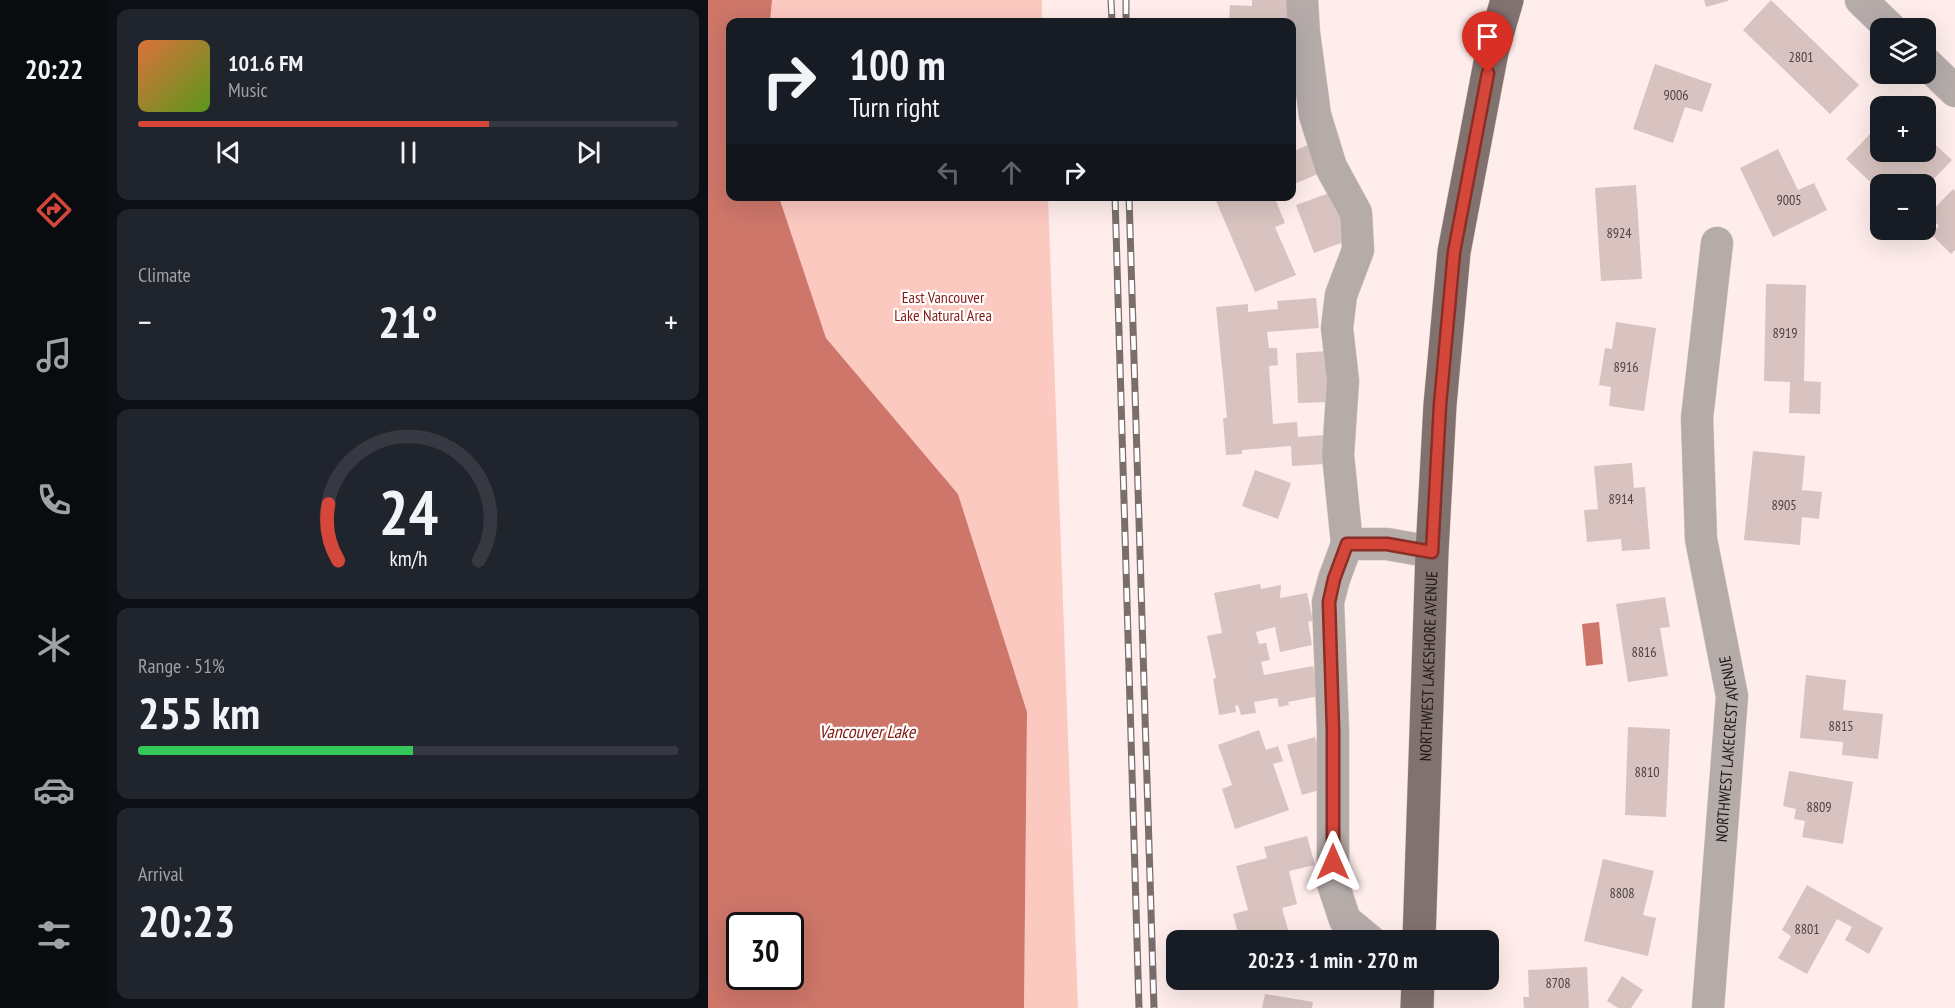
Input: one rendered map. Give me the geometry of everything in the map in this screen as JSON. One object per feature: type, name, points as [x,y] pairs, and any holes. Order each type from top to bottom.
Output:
[{"type":"main road","name":"NORTHWEST LAKESHORE AVENUE","points":[[1419,930],[1432,552],[1440,405],[1454,252],[1492,52],[1507,0]]},
{"type":"main road","points":[[1417,1008],[1418,990]]},
{"type":"street","points":[[1302,0],[1315,115],[1331,167],[1356,213],[1358,250],[1341,295],[1337,328],[1343,381],[1338,455],[1347,544],[1334,579],[1329,602],[1333,730],[1333,884],[1344,920],[1356,930]]},
{"type":"street","points":[[1861,0],[1880,18]]},
{"type":"street","points":[[1936,73],[1955,91]]},
{"type":"street","name":"NORTHWEST LAKECREST AVENUE","points":[[1708,1008],[1732,696],[1701,539],[1697,418],[1717,243]]},
{"type":"street","points":[[1347,544],[1387,544],[1432,552]]},
{"type":"green space","points":[[772,0],[1042,0],[1042,18],[770,18]]},
{"type":"green space","name":"East Vancouver Lake Natural Area","points":[[780,201],[1048,201],[1078,1008],[1024,1008],[1027,712],[958,494],[826,338]]},
{"type":"water","name":"Vancouver Lake","points":[[708,0],[772,0],[770,18],[726,18],[726,201],[780,201],[826,338],[958,494],[1027,712],[1024,1008],[708,1008]]},
{"type":"water","points":[[1599,622],[1603,664],[1586,666],[1582,624]]},
{"type":"building","points":[[1252,0],[1291,0],[1290,18],[1229,18],[1230,5],[1252,6]]},
{"type":"building","points":[[1704,0],[1728,0],[1728,1],[1706,7]]},
{"type":"building","points":[[1771,0],[1859,85],[1830,114],[1743,30]]},
{"type":"building","points":[[1655,64],[1712,84],[1702,112],[1685,107],[1673,143],[1633,129]]},
{"type":"building","points":[[1870,134],[1870,162],[1936,162],[1936,145],[1952,160],[1936,177],[1936,174],[1870,174],[1870,182],[1846,159]]},
{"type":"building","points":[[1308,145],[1320,173],[1296,183],[1296,150]]},
{"type":"building","points":[[1778,149],[1798,190],[1814,183],[1827,210],[1773,237],[1740,168]]},
{"type":"building","points":[[1636,185],[1642,279],[1601,281],[1595,188]]},
{"type":"building","points":[[1953,189],[1955,191],[1955,250],[1951,254],[1936,239],[1936,229],[1939,226],[1936,223],[1936,207]]},
{"type":"building","points":[[1332,192],[1349,240],[1314,253],[1296,205]]},
{"type":"building","points":[[1216,201],[1276,201],[1285,223],[1275,227],[1296,275],[1255,292]]},
{"type":"building","points":[[1766,284],[1806,285],[1804,381],[1821,382],[1820,414],[1789,413],[1790,382],[1764,381]]},
{"type":"building","points":[[1316,298],[1319,328],[1267,332],[1269,348],[1277,348],[1278,365],[1269,366],[1273,424],[1297,422],[1298,437],[1324,435],[1326,464],[1292,466],[1291,446],[1242,450],[1242,454],[1226,455],[1223,418],[1227,418],[1216,307],[1248,304],[1248,312],[1278,309],[1277,301]]},
{"type":"building","points":[[1616,322],[1656,328],[1644,411],[1609,406],[1611,387],[1599,385],[1605,348],[1612,349]]},
{"type":"building","points":[[1329,351],[1331,402],[1298,403],[1296,353]]},
{"type":"building","points":[[1753,451],[1805,456],[1802,490],[1822,492],[1819,519],[1802,517],[1800,545],[1744,540]]},
{"type":"building","points":[[1632,463],[1634,488],[1645,487],[1650,549],[1622,551],[1621,539],[1587,542],[1584,510],[1598,509],[1594,466]]},
{"type":"building","points":[[1255,470],[1291,483],[1278,519],[1242,506]]},
{"type":"building","points":[[1260,584],[1261,589],[1281,585],[1280,598],[1307,593],[1313,621],[1308,622],[1312,645],[1280,652],[1275,627],[1256,632],[1259,644],[1266,643],[1270,660],[1261,662],[1264,675],[1313,666],[1319,696],[1288,702],[1289,705],[1279,707],[1277,698],[1254,702],[1256,713],[1241,715],[1238,705],[1235,706],[1236,712],[1219,715],[1213,679],[1216,678],[1207,636],[1222,633],[1214,593]]},
{"type":"building","points":[[1665,597],[1670,627],[1660,628],[1668,676],[1628,682],[1616,604]]},
{"type":"building","points":[[1806,675],[1846,680],[1843,710],[1883,714],[1878,759],[1842,755],[1843,742],[1800,738]]},
{"type":"building","points":[[1628,727],[1670,729],[1666,817],[1625,815]]},
{"type":"building","points":[[1259,730],[1266,750],[1278,746],[1283,761],[1273,764],[1289,810],[1235,829],[1222,789],[1232,785],[1218,745]]},
{"type":"building","points":[[1315,737],[1330,787],[1302,795],[1287,745]]},
{"type":"building","points":[[1789,771],[1853,782],[1843,844],[1802,837],[1805,821],[1794,819],[1796,809],[1783,806]]},
{"type":"building","points":[[1307,836],[1315,865],[1289,871],[1297,904],[1282,908],[1288,930],[1237,930],[1233,914],[1248,910],[1236,866],[1267,858],[1264,847]]},
{"type":"building","points":[[1603,859],[1654,871],[1643,915],[1656,918],[1648,956],[1584,941]]},
{"type":"building","points":[[1807,885],[1883,928],[1869,954],[1845,940],[1852,927],[1837,919],[1807,974],[1778,958],[1791,936],[1782,930]]},
{"type":"building","points":[[1587,967],[1589,1008],[1524,1008],[1523,997],[1529,997],[1528,970]]},
{"type":"building","points":[[1622,976],[1643,990],[1631,1008],[1618,1008],[1607,1001]]},
{"type":"building","points":[[1265,994],[1313,1002],[1312,1008],[1262,1008]]},
{"type":"railway","points":[[1111,0],[1112,18]]},
{"type":"railway","points":[[1126,0],[1126,18]]},
{"type":"railway","points":[[1115,201],[1139,1008]]},
{"type":"railway","points":[[1129,201],[1154,1008]]},
{"type":"route","points":[[1333,862],[1333,730],[1329,602],[1334,579],[1347,544],[1387,544],[1432,552],[1440,405],[1454,252],[1488,73]]}]
